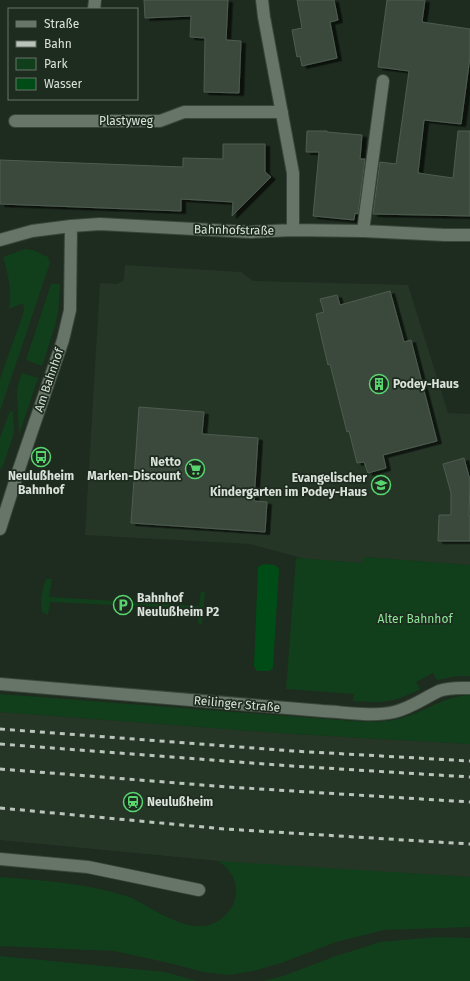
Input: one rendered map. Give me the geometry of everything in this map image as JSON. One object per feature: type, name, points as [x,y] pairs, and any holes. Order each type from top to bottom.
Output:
[{"type":"street","points":[[262,0],[293,173],[293,230]]},
{"type":"street","points":[[363,231],[383,81]]},
{"type":"street","name":"Plastyweg","points":[[15,120],[160,121],[184,112],[282,112]]},
{"type":"street","name":"Bahnhofstraße","points":[[0,240],[32,231],[100,224],[251,232],[293,230],[470,235]]},
{"type":"street","name":"Am Bahnhof","points":[[0,529],[63,340],[70,310],[71,226]]},
{"type":"street","name":"Reilinger Straße","points":[[0,684],[376,714],[392,713],[407,709],[440,691],[455,688],[470,688]]},
{"type":"street","points":[[0,858],[88,867],[199,890]]},
{"type":"shaded area","points":[[125,265],[241,272],[253,281],[408,285],[448,413],[470,414],[470,565],[364,557],[364,563],[305,559],[250,544],[85,535],[100,283],[117,284],[124,280]]},
{"type":"shaded area","points":[[0,712],[294,734],[470,744],[470,877],[260,865],[0,840]]},
{"type":"green space","points":[[25,249],[33,250],[48,257],[50,263],[0,411],[0,379],[24,311],[23,303],[9,309],[9,282],[3,257]]},
{"type":"green space","points":[[51,284],[60,284],[58,312],[42,366],[26,360]]},
{"type":"green space","points":[[22,373],[38,378],[19,435],[17,391]]},
{"type":"green space","points":[[10,411],[13,412],[14,433],[2,469],[0,468],[0,437]]},
{"type":"green space","name":"Alter Bahnhof","points":[[364,557],[470,565],[470,676],[457,676],[437,680],[433,673],[416,682],[420,689],[411,694],[380,702],[353,701],[354,694],[286,689],[296,558],[363,563]]},
{"type":"green space","points":[[46,579],[52,579],[49,597],[199,606],[201,592],[205,592],[202,624],[198,624],[199,609],[50,602],[48,615],[42,612],[41,608],[43,587]]},
{"type":"green space","points":[[0,694],[373,722],[401,718],[445,700],[470,695],[470,744],[294,734],[0,712]]},
{"type":"green space","points":[[218,861],[470,877],[470,927],[384,930],[336,942],[281,963],[253,971],[228,975],[203,972],[114,951],[0,946],[0,877],[68,883],[108,891],[132,898],[177,921],[195,926],[204,926],[211,925],[223,918],[232,907],[236,895],[236,888],[232,876],[228,869]]},
{"type":"green space","points":[[438,937],[470,938],[470,981],[263,981],[283,976],[333,957],[380,942]]},
{"type":"green space","points":[[0,956],[165,972],[197,981],[0,981]]},
{"type":"water","points":[[264,564],[275,565],[279,569],[273,668],[269,671],[257,671],[254,666],[258,567]]},
{"type":"building","points":[[144,0],[228,0],[226,40],[241,41],[239,93],[204,92],[205,38],[190,37],[191,16],[145,18]]},
{"type":"building","points":[[297,0],[334,0],[338,20],[330,22],[337,58],[302,66],[300,56],[297,57],[292,30],[302,28]]},
{"type":"building","points":[[387,0],[425,0],[422,22],[470,29],[470,57],[461,124],[424,120],[418,173],[453,178],[458,131],[470,131],[470,216],[373,214],[380,162],[396,164],[409,71],[378,67]]},
{"type":"building","points":[[307,131],[327,131],[362,135],[360,159],[365,159],[358,214],[355,213],[354,220],[313,216],[319,152],[306,152]]},
{"type":"building","points":[[223,144],[265,144],[265,172],[271,177],[232,216],[233,202],[181,199],[181,211],[0,204],[0,160],[183,167],[183,158],[223,159]]},
{"type":"building","name":"Podey-Haus","points":[[390,291],[404,342],[411,340],[437,441],[383,455],[386,468],[368,473],[364,462],[357,463],[349,431],[347,432],[330,364],[328,365],[316,314],[324,312],[320,299],[337,295],[340,305]]},
{"type":"building","name":"Netto Marken-Discount","points":[[139,407],[204,412],[202,434],[258,438],[254,501],[267,502],[265,532],[131,523]]},
{"type":"building","points":[[464,458],[470,480],[470,541],[438,541],[439,515],[451,515],[451,493],[443,464]]},
{"type":"railway","points":[[0,729],[293,751],[470,761]]},
{"type":"railway","points":[[0,744],[292,766],[470,777]]},
{"type":"railway","points":[[0,769],[228,787],[470,802]]},
{"type":"railway","points":[[0,808],[225,829],[470,844]]},
{"type":"place","name":"Podey-Haus","points":[[379,384]]},
{"type":"place","name":"Neulußheim Bahnhof","points":[[41,457]]},
{"type":"place","name":"Netto Marken-Discount","points":[[195,469]]},
{"type":"place","name":"Evangelischer Kindergarten im Podey-Haus","points":[[381,485]]},
{"type":"place","name":"Bahnhof Neulußheim P2","points":[[123,605]]},
{"type":"place","name":"Neulußheim","points":[[133,802]]}]
